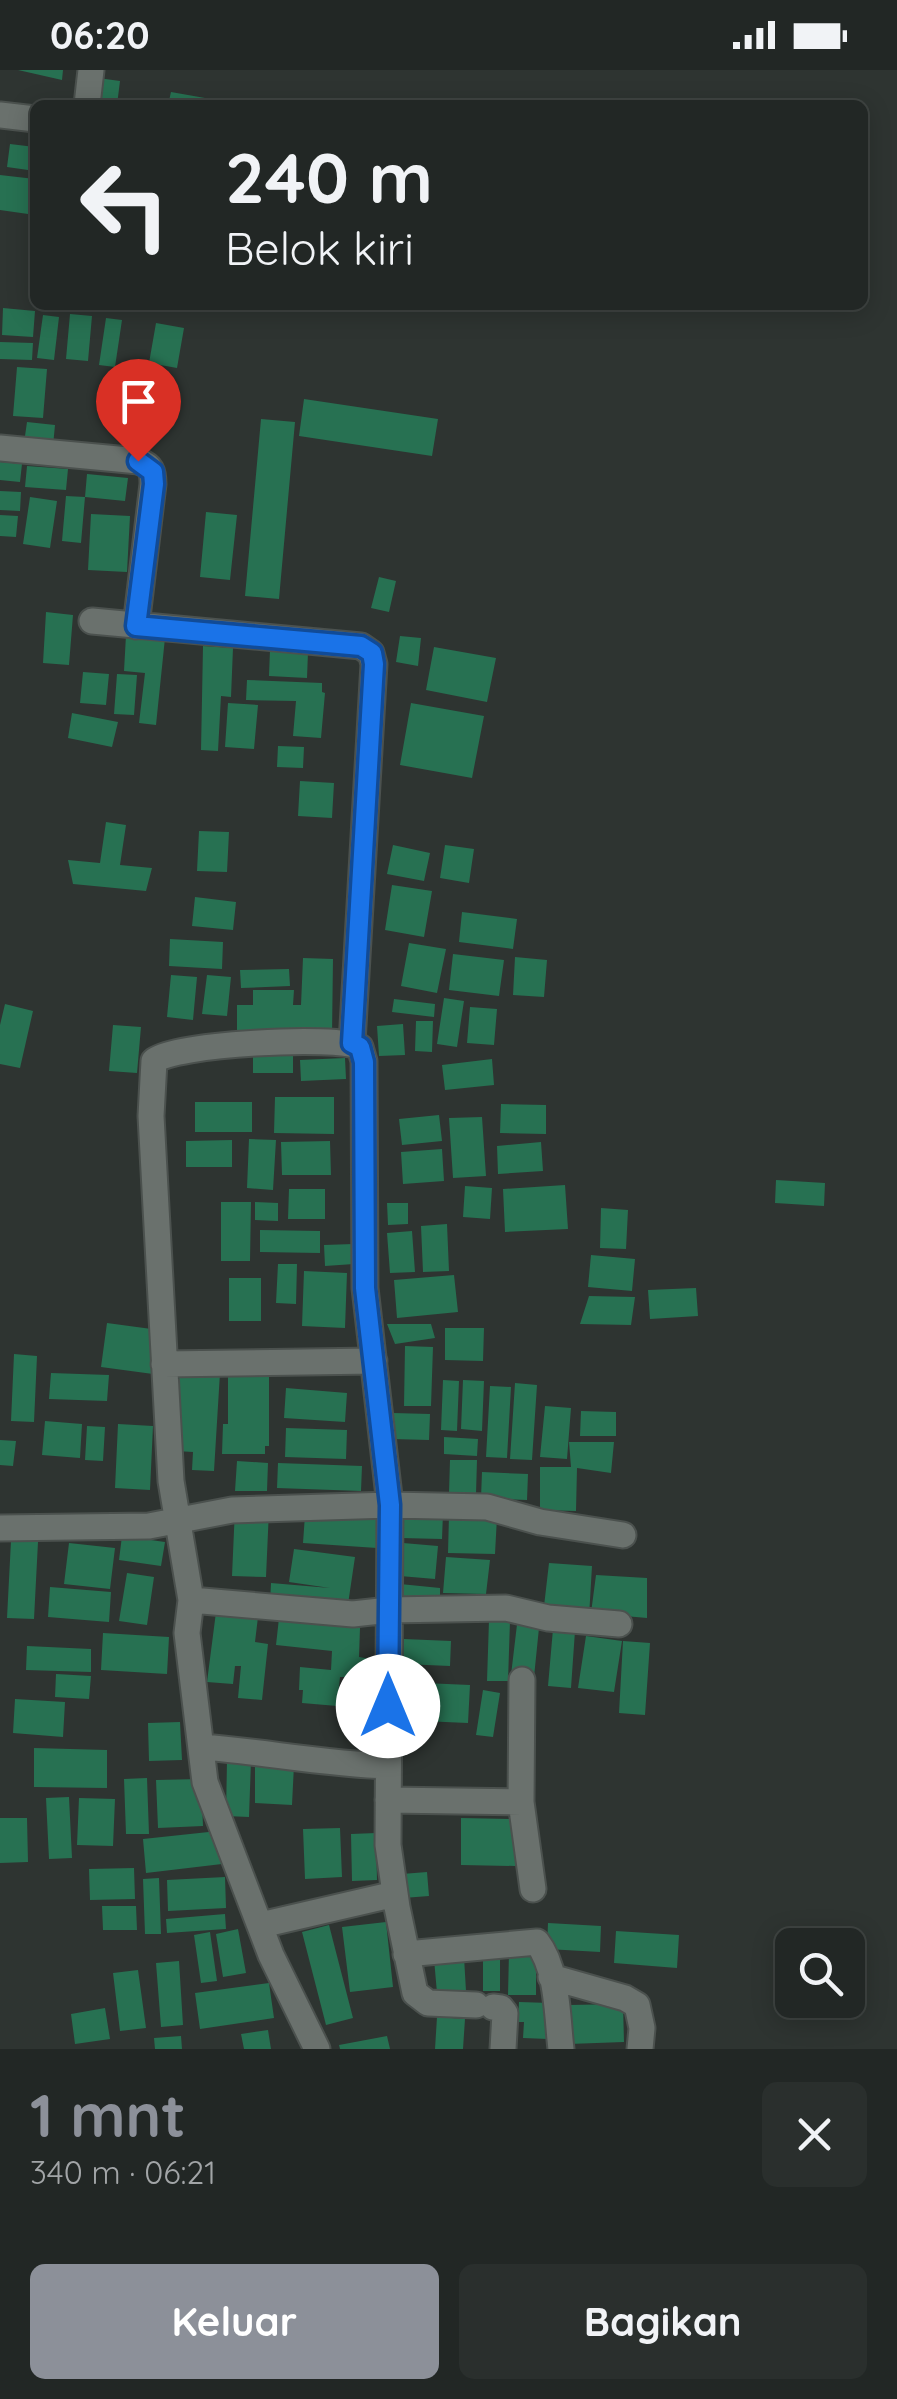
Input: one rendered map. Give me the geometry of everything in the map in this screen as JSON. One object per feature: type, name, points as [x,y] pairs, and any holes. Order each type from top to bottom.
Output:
[{"type":"street","points":[[88,100],[91,70]]},
{"type":"street","points":[[0,115],[30,118]]},
{"type":"street","points":[[0,448],[148,465],[154,484],[136,626]]},
{"type":"street","points":[[92,621],[361,646],[372,653],[352,1043]]},
{"type":"street","points":[[317,2049],[271,1955],[206,1782],[187,1633],[190,1600],[175,1518],[151,1116],[154,1061],[164,1054],[322,1040],[360,1047],[364,1062],[365,1288],[390,1505],[388,1844],[395,1894],[415,1993],[428,2003],[501,2008],[505,2013],[503,2049]]},
{"type":"street","points":[[164,1364],[374,1361]]},
{"type":"street","points":[[0,1528],[149,1526],[232,1510],[390,1505],[487,1508],[540,1522],[622,1535]]},
{"type":"street","points":[[190,1600],[324,1613],[506,1608],[548,1618],[619,1624]]},
{"type":"street","points":[[522,1680],[522,1802],[532,1889]]},
{"type":"street","points":[[204,1747],[388,1766]]},
{"type":"street","points":[[388,1800],[522,1802]]},
{"type":"street","points":[[261,1925],[395,1894]]},
{"type":"street","points":[[406,1954],[536,1942],[544,1951],[552,1977],[561,2049]]},
{"type":"street","points":[[552,1977],[637,2005],[641,2018],[640,2049]]},
{"type":"building","points":[[18,70],[63,70],[62,80]]},
{"type":"building","points":[[98,78],[120,81],[118,100],[96,100]]},
{"type":"building","points":[[171,92],[216,100],[169,100]]},
{"type":"building","points":[[10,144],[30,146],[30,170],[7,167]]},
{"type":"building","points":[[0,175],[30,178],[30,214],[0,210]]},
{"type":"building","points":[[3,308],[35,311],[33,337],[2,335]]},
{"type":"building","points":[[70,314],[92,316],[88,361],[66,359]]},
{"type":"building","points":[[43,315],[59,317],[54,360],[37,358]]},
{"type":"building","points":[[106,318],[122,320],[115,367],[99,365]]},
{"type":"building","points":[[156,323],[184,328],[177,368],[149,363]]},
{"type":"building","points":[[0,342],[33,343],[32,360],[0,359]]},
{"type":"building","points":[[17,367],[47,369],[43,418],[13,416]]},
{"type":"building","points":[[115,371],[145,375],[140,417],[110,413]]},
{"type":"building","points":[[304,399],[438,419],[432,456],[299,436]]},
{"type":"building","points":[[261,419],[295,422],[279,599],[245,596]]},
{"type":"building","points":[[27,422],[55,425],[53,446],[24,443]]},
{"type":"building","points":[[0,462],[22,464],[20,482],[0,480]]},
{"type":"building","points":[[27,466],[68,469],[66,490],[25,487]]},
{"type":"building","points":[[87,474],[128,478],[125,501],[85,497]]},
{"type":"building","points":[[0,491],[21,492],[20,511],[0,510]]},
{"type":"building","points":[[66,496],[85,497],[81,543],[62,541]]},
{"type":"building","points":[[30,497],[57,501],[50,548],[23,544]]},
{"type":"building","points":[[206,512],[237,515],[230,580],[200,577]]},
{"type":"building","points":[[91,514],[130,516],[127,572],[88,570]]},
{"type":"building","points":[[0,515],[18,516],[16,537],[0,536]]},
{"type":"building","points":[[379,577],[396,581],[389,612],[371,608]]},
{"type":"building","points":[[46,612],[73,615],[69,665],[43,663]]},
{"type":"building","points":[[126,635],[165,638],[156,725],[139,723],[145,673],[124,671]]},
{"type":"building","points":[[400,636],[421,638],[418,666],[396,662]]},
{"type":"building","points":[[203,646],[233,648],[231,697],[221,696],[218,751],[201,750]]},
{"type":"building","points":[[434,647],[496,658],[487,702],[426,690]]},
{"type":"building","points":[[270,650],[308,652],[307,678],[269,676]]},
{"type":"building","points":[[83,672],[109,674],[106,705],[80,703]]},
{"type":"building","points":[[117,674],[137,675],[134,715],[114,714]]},
{"type":"building","points":[[247,680],[322,683],[325,693],[321,738],[293,736],[296,701],[246,700]]},
{"type":"building","points":[[228,703],[258,705],[254,749],[225,747]]},
{"type":"building","points":[[411,703],[484,716],[472,778],[400,765]]},
{"type":"building","points":[[72,713],[118,722],[112,747],[68,738]]},
{"type":"building","points":[[278,746],[304,747],[303,768],[277,767]]},
{"type":"building","points":[[300,781],[334,783],[332,818],[298,816]]},
{"type":"building","points":[[106,822],[126,825],[120,865],[152,868],[146,891],[73,884],[68,860],[100,863]]},
{"type":"building","points":[[199,831],[229,832],[227,872],[197,871]]},
{"type":"building","points":[[393,845],[430,853],[424,881],[387,874]]},
{"type":"building","points":[[445,845],[474,849],[469,883],[440,878]]},
{"type":"building","points":[[392,885],[432,891],[424,937],[385,930]]},
{"type":"building","points":[[195,897],[236,902],[233,930],[192,926]]},
{"type":"building","points":[[462,912],[517,919],[513,949],[459,942]]},
{"type":"building","points":[[170,939],[223,942],[222,969],[169,966]]},
{"type":"building","points":[[409,943],[446,949],[437,993],[401,986]]},
{"type":"building","points":[[453,954],[504,960],[499,996],[449,990]]},
{"type":"building","points":[[515,957],[547,960],[544,997],[513,995]]},
{"type":"building","points":[[303,958],[333,959],[332,1036],[237,1034],[237,1005],[253,1005],[253,990],[294,990],[293,1005],[301,1005]]},
{"type":"building","points":[[289,969],[290,986],[241,988],[240,970]]},
{"type":"building","points":[[171,975],[197,977],[193,1020],[167,1017]]},
{"type":"building","points":[[207,975],[231,977],[227,1016],[202,1014]]},
{"type":"building","points":[[444,998],[464,1001],[457,1047],[437,1044]]},
{"type":"building","points":[[394,999],[435,1004],[434,1017],[392,1012]]},
{"type":"building","points":[[5,1004],[33,1011],[20,1068],[0,1064],[0,1025]]},
{"type":"building","points":[[470,1007],[497,1009],[494,1045],[467,1043]]},
{"type":"building","points":[[416,1021],[433,1021],[432,1052],[415,1051]]},
{"type":"building","points":[[403,1024],[405,1055],[379,1056],[377,1026]]},
{"type":"building","points":[[113,1025],[141,1027],[137,1073],[109,1071]]},
{"type":"building","points":[[253,1056],[293,1056],[293,1073],[253,1073]]},
{"type":"building","points":[[345,1058],[346,1079],[301,1081],[300,1060]]},
{"type":"building","points":[[492,1059],[494,1085],[445,1090],[442,1065]]},
{"type":"building","points":[[275,1097],[334,1097],[334,1134],[274,1133]]},
{"type":"building","points":[[195,1102],[252,1102],[252,1132],[195,1132]]},
{"type":"building","points":[[501,1104],[546,1105],[546,1134],[500,1133]]},
{"type":"building","points":[[439,1115],[442,1141],[402,1145],[399,1119]]},
{"type":"building","points":[[482,1117],[486,1176],[453,1178],[449,1118]]},
{"type":"building","points":[[249,1139],[276,1140],[273,1190],[247,1188]]},
{"type":"building","points":[[232,1140],[232,1167],[186,1167],[186,1141]]},
{"type":"building","points":[[330,1141],[331,1175],[282,1175],[281,1142]]},
{"type":"building","points":[[541,1142],[543,1171],[498,1174],[497,1146]]},
{"type":"building","points":[[442,1149],[444,1181],[403,1184],[401,1152]]},
{"type":"building","points":[[776,1180],[825,1183],[824,1206],[775,1203]]},
{"type":"building","points":[[565,1185],[568,1229],[505,1232],[503,1189]]},
{"type":"building","points":[[465,1186],[492,1188],[490,1219],[463,1217]]},
{"type":"building","points":[[289,1189],[325,1189],[325,1219],[288,1219]]},
{"type":"building","points":[[221,1202],[251,1202],[250,1261],[221,1261]]},
{"type":"building","points":[[255,1202],[278,1203],[278,1221],[255,1220]]},
{"type":"building","points":[[387,1203],[408,1203],[408,1224],[388,1225]]},
{"type":"building","points":[[601,1208],[628,1210],[626,1249],[600,1248]]},
{"type":"building","points":[[447,1224],[449,1271],[423,1272],[421,1226]]},
{"type":"building","points":[[260,1230],[320,1231],[320,1253],[260,1252]]},
{"type":"building","points":[[412,1231],[415,1272],[390,1273],[387,1233]]},
{"type":"building","points":[[353,1244],[354,1264],[325,1266],[324,1245]]},
{"type":"building","points":[[591,1255],[635,1259],[632,1291],[588,1287]]},
{"type":"building","points":[[278,1264],[297,1264],[296,1304],[276,1303]]},
{"type":"building","points":[[304,1271],[347,1273],[345,1328],[302,1326]]},
{"type":"building","points":[[454,1275],[458,1312],[397,1318],[394,1280]]},
{"type":"building","points":[[229,1278],[261,1278],[261,1321],[229,1321]]},
{"type":"building","points":[[696,1288],[698,1316],[650,1319],[648,1290]]},
{"type":"building","points":[[589,1296],[635,1297],[631,1325],[580,1324]]},
{"type":"building","points":[[107,1323],[159,1330],[153,1374],[101,1367]]},
{"type":"building","points":[[387,1324],[431,1324],[435,1338],[395,1344]]},
{"type":"building","points":[[445,1328],[484,1328],[483,1361],[445,1360]]},
{"type":"building","points":[[405,1346],[433,1347],[431,1406],[404,1406]]},
{"type":"building","points":[[14,1354],[37,1356],[34,1422],[11,1421]]},
{"type":"building","points":[[179,1371],[220,1373],[214,1471],[192,1470],[193,1452],[176,1451]]},
{"type":"building","points":[[228,1371],[269,1371],[269,1446],[265,1446],[265,1454],[222,1454],[223,1424],[228,1424]]},
{"type":"building","points":[[51,1373],[109,1375],[107,1401],[49,1399]]},
{"type":"building","points":[[443,1380],[459,1381],[457,1431],[441,1430]]},
{"type":"building","points":[[463,1380],[484,1381],[482,1431],[461,1429]]},
{"type":"building","points":[[515,1383],[537,1385],[532,1460],[510,1459]]},
{"type":"building","points":[[490,1386],[511,1387],[507,1458],[486,1457]]},
{"type":"building","points":[[286,1388],[347,1393],[345,1422],[284,1418]]},
{"type":"building","points":[[545,1406],[571,1408],[567,1459],[540,1457]]},
{"type":"building","points":[[581,1411],[616,1412],[616,1436],[580,1436]]},
{"type":"building","points":[[393,1413],[430,1414],[429,1440],[392,1439]]},
{"type":"building","points":[[45,1421],[82,1424],[80,1458],[42,1455]]},
{"type":"building","points":[[118,1424],[153,1426],[150,1490],[115,1488]]},
{"type":"building","points":[[87,1426],[105,1427],[103,1461],[85,1460]]},
{"type":"building","points":[[286,1428],[347,1430],[346,1459],[285,1457]]},
{"type":"building","points":[[444,1437],[478,1439],[477,1456],[444,1454]]},
{"type":"building","points":[[0,1440],[16,1441],[13,1466],[0,1465]]},
{"type":"building","points":[[569,1442],[614,1442],[611,1473],[577,1468],[576,1511],[540,1510],[540,1467],[571,1467]]},
{"type":"building","points":[[450,1460],[477,1460],[476,1494],[449,1493]]},
{"type":"building","points":[[237,1461],[268,1463],[267,1491],[235,1491]]},
{"type":"building","points":[[278,1463],[362,1466],[361,1491],[277,1488]]},
{"type":"building","points":[[482,1472],[528,1474],[527,1500],[481,1498]]},
{"type":"building","points":[[235,1508],[269,1510],[266,1577],[232,1576]]},
{"type":"building","points":[[402,1512],[443,1513],[442,1539],[401,1538]]},
{"type":"building","points":[[305,1515],[379,1519],[377,1548],[303,1543]]},
{"type":"building","points":[[449,1515],[497,1517],[495,1554],[448,1553]]},
{"type":"building","points":[[122,1536],[165,1542],[161,1566],[119,1560]]},
{"type":"building","points":[[11,1541],[38,1542],[34,1619],[7,1618]]},
{"type":"building","points":[[69,1543],[115,1548],[110,1589],[64,1584]]},
{"type":"building","points":[[403,1543],[438,1546],[435,1579],[400,1576]]},
{"type":"building","points":[[294,1549],[355,1557],[347,1611],[270,1604],[271,1583],[330,1588],[289,1582]]},
{"type":"building","points":[[446,1557],[490,1560],[486,1594],[443,1593]]},
{"type":"building","points":[[549,1563],[592,1566],[589,1617],[543,1615]]},
{"type":"building","points":[[127,1573],[154,1577],[147,1625],[119,1621]]},
{"type":"building","points":[[596,1575],[647,1578],[647,1618],[591,1613]]},
{"type":"building","points":[[400,1584],[440,1588],[440,1605],[398,1605]]},
{"type":"building","points":[[50,1587],[111,1592],[109,1622],[48,1617]]},
{"type":"building","points":[[216,1612],[258,1617],[255,1642],[268,1644],[262,1700],[238,1698],[241,1666],[235,1666],[233,1684],[207,1682]]},
{"type":"building","points":[[518,1616],[540,1618],[534,1677],[511,1675]]},
{"type":"building","points":[[279,1618],[360,1628],[359,1657],[377,1660],[367,1732],[343,1729],[350,1677],[340,1677],[337,1706],[302,1703],[300,1667],[331,1670],[332,1651],[276,1645]]},
{"type":"building","points":[[489,1620],[510,1621],[508,1681],[487,1681]]},
{"type":"building","points":[[553,1629],[575,1631],[571,1688],[548,1686]]},
{"type":"building","points":[[103,1633],[169,1637],[167,1674],[101,1670]]},
{"type":"building","points":[[586,1636],[622,1641],[614,1692],[578,1688]]},
{"type":"building","points":[[404,1639],[451,1641],[450,1666],[403,1664]]},
{"type":"building","points":[[623,1641],[650,1643],[645,1715],[619,1713]]},
{"type":"building","points":[[27,1646],[91,1649],[91,1672],[26,1670]]},
{"type":"building","points":[[56,1674],[91,1676],[89,1699],[55,1697]]},
{"type":"building","points":[[424,1683],[470,1685],[468,1723],[422,1721]]},
{"type":"building","points":[[483,1690],[500,1693],[493,1737],[476,1735]]},
{"type":"building","points":[[15,1699],[65,1702],[63,1737],[13,1733]]},
{"type":"building","points":[[180,1722],[182,1760],[149,1761],[148,1723]]},
{"type":"building","points":[[34,1748],[107,1750],[107,1788],[34,1787]]},
{"type":"building","points":[[227,1760],[251,1761],[249,1817],[226,1816]]},
{"type":"building","points":[[255,1764],[294,1765],[292,1805],[255,1803]]},
{"type":"building","points":[[147,1778],[149,1834],[126,1834],[124,1779]]},
{"type":"building","points":[[201,1779],[203,1826],[158,1828],[156,1780]]},
{"type":"building","points":[[69,1797],[72,1858],[49,1859],[46,1798]]},
{"type":"building","points":[[79,1798],[115,1799],[113,1846],[77,1845]]},
{"type":"building","points":[[0,1818],[27,1818],[28,1862],[0,1863]]},
{"type":"building","points":[[461,1818],[515,1819],[515,1866],[461,1865]]},
{"type":"building","points":[[340,1828],[342,1877],[305,1879],[303,1829]]},
{"type":"building","points":[[218,1831],[222,1864],[146,1873],[143,1839]]},
{"type":"building","points":[[376,1833],[377,1880],[352,1881],[351,1834]]},
{"type":"building","points":[[134,1868],[135,1899],[90,1900],[89,1869]]},
{"type":"building","points":[[427,1872],[429,1896],[403,1898],[402,1874]]},
{"type":"building","points":[[225,1877],[226,1908],[168,1911],[167,1880]]},
{"type":"building","points":[[159,1878],[161,1934],[145,1934],[143,1879]]},
{"type":"building","points":[[102,1906],[136,1906],[137,1930],[103,1930]]},
{"type":"building","points":[[225,1914],[226,1929],[167,1933],[166,1919]]},
{"type":"building","points":[[386,1922],[393,1987],[350,1992],[342,1927]]},
{"type":"building","points":[[548,1923],[601,1926],[600,1952],[547,1949]]},
{"type":"building","points":[[329,1925],[353,2018],[326,2025],[302,1932]]},
{"type":"building","points":[[238,1929],[246,1973],[223,1977],[216,1934]]},
{"type":"building","points":[[616,1931],[679,1935],[677,1968],[614,1963]]},
{"type":"building","points":[[210,1932],[217,1981],[201,1983],[194,1935]]},
{"type":"building","points":[[509,1952],[536,1952],[536,1995],[508,1995]]},
{"type":"building","points":[[483,1955],[500,1955],[500,1991],[483,1991]]},
{"type":"building","points":[[464,1957],[466,1991],[437,1993],[434,1959]]},
{"type":"building","points":[[179,1961],[183,2025],[161,2027],[156,1963]]},
{"type":"building","points":[[138,1970],[146,2028],[120,2031],[113,1973]]},
{"type":"building","points":[[269,1983],[274,2018],[200,2029],[195,1993]]},
{"type":"building","points":[[519,2002],[550,2003],[548,2039],[523,2038],[524,2022],[518,2022]]},
{"type":"building","points":[[623,2004],[624,2042],[569,2044],[569,2005]]},
{"type":"building","points":[[105,2008],[110,2039],[75,2044],[71,2014]]},
{"type":"building","points":[[437,2017],[465,2019],[463,2049],[435,2049]]},
{"type":"building","points":[[268,2030],[271,2049],[244,2049],[241,2034]]},
{"type":"building","points":[[181,2036],[182,2049],[155,2049],[154,2038]]},
{"type":"building","points":[[387,2036],[390,2049],[340,2049],[339,2045]]},
{"type":"route","points":[[138,461],[153,472],[154,484],[136,626],[361,646],[372,653],[352,1043],[360,1047],[364,1062],[365,1288],[390,1505],[388,1706]]}]
